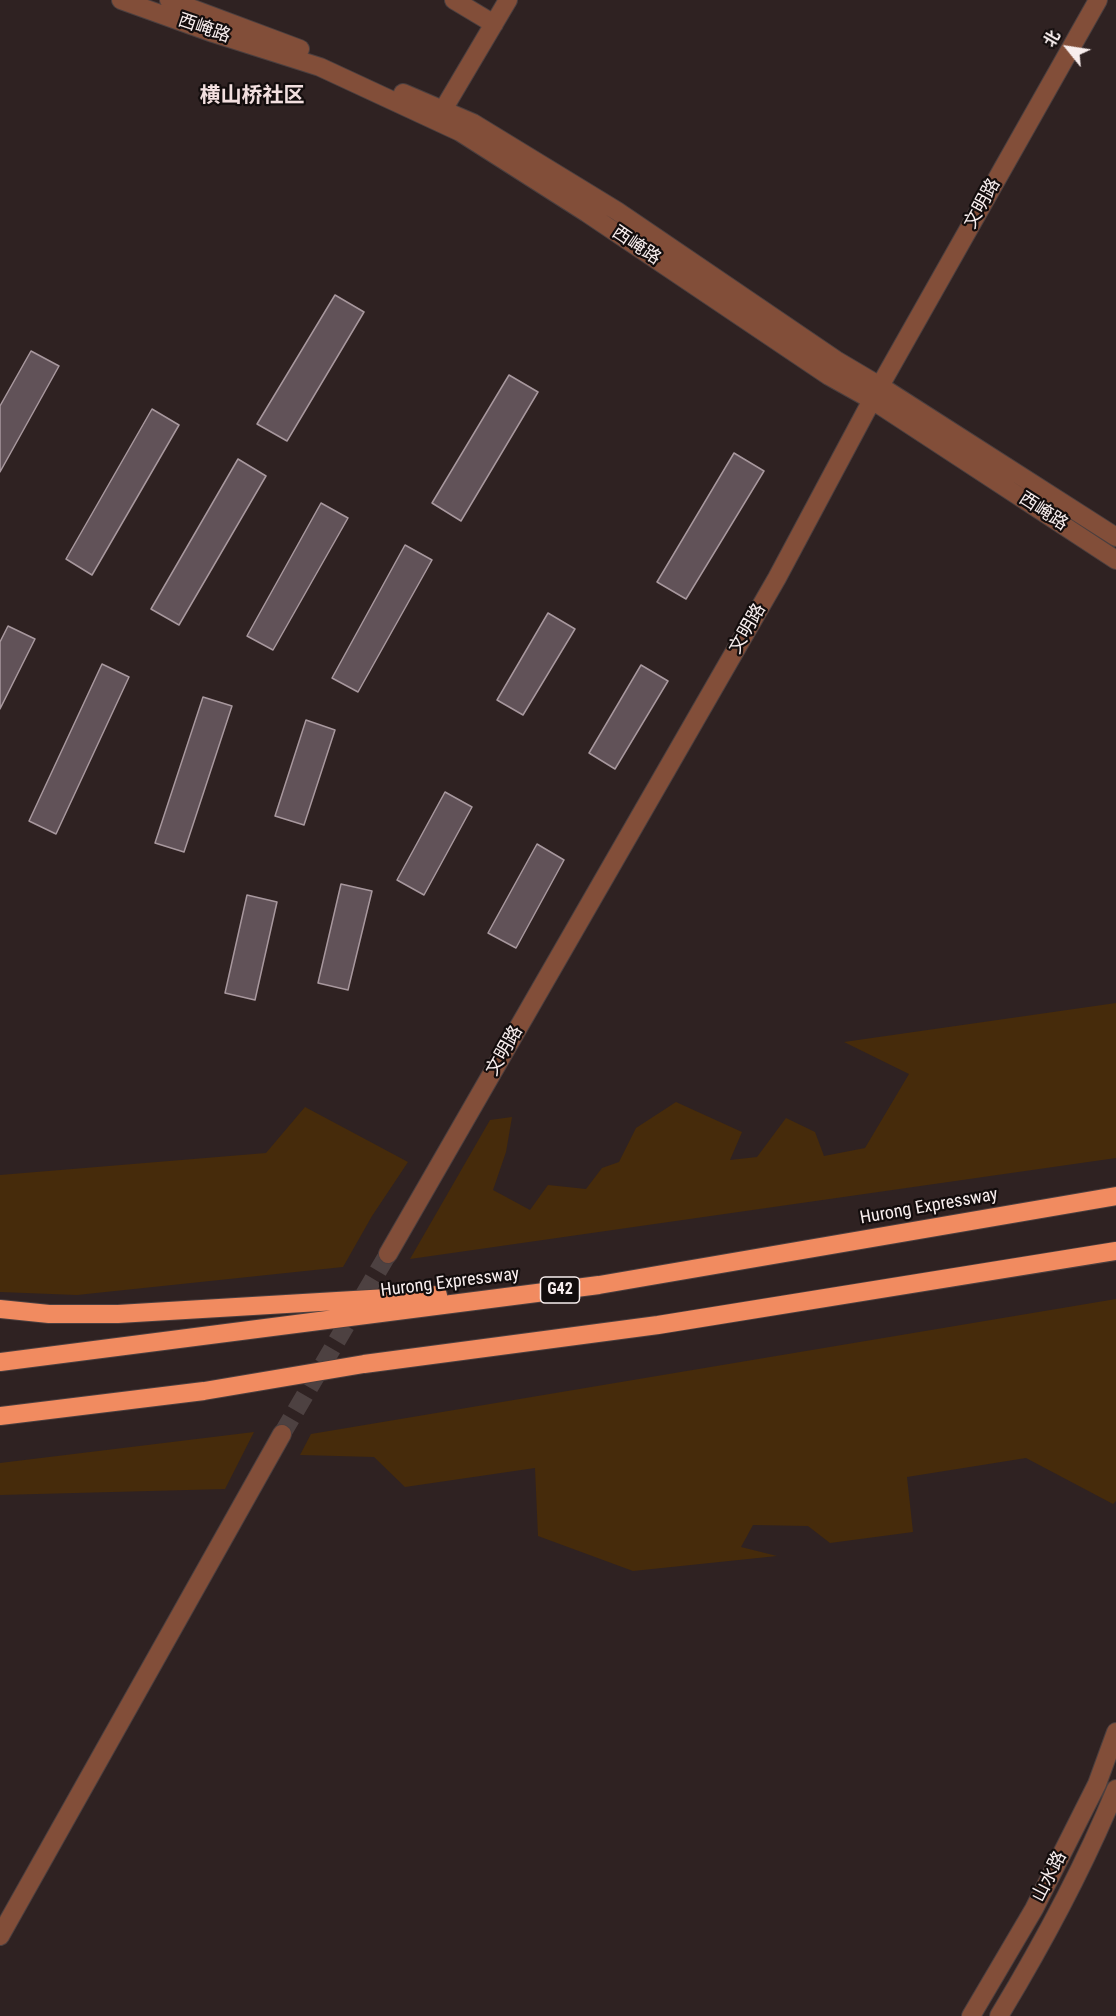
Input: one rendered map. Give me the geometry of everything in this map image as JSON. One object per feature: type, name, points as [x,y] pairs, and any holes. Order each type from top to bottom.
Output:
[{"type":"highway","name":"Hurong Expressway","points":[[0,1362],[599,1285],[1116,1196]]},
{"type":"highway","points":[[0,1416],[204,1391],[364,1364],[658,1325],[1116,1251]]},
{"type":"highway","points":[[0,1309],[49,1314],[118,1314],[599,1285]]},
{"type":"highway","points":[[0,1424],[58,1410]]},
{"type":"street","name":"西崦路","points":[[121,0],[213,33],[320,67],[439,116],[473,123],[617,211],[836,360],[876,393],[1116,560]]},
{"type":"street","name":"西崦路","points":[[169,0],[327,59],[439,116]]},
{"type":"street","points":[[454,0],[494,24]]},
{"type":"street","points":[[439,116],[508,0]]},
{"type":"street","name":"文明路","points":[[388,1254],[777,578],[876,393],[1098,0]]},
{"type":"street","name":"西崦路","points":[[876,393],[1116,537]]},
{"type":"street","points":[[0,1936],[282,1434]]},
{"type":"street","name":"山水路","points":[[971,2016],[1034,1909],[1097,1784],[1116,1732]]},
{"type":"street","name":"山水路","points":[[999,2016],[1028,1967],[1100,1829],[1116,1789]]},
{"type":"shaded area","points":[[1116,1003],[1116,1158],[410,1259],[490,1120],[512,1117],[506,1152],[493,1190],[530,1210],[548,1185],[586,1189],[602,1168],[619,1162],[636,1128],[676,1102],[742,1132],[730,1160],[757,1157],[786,1118],[815,1132],[824,1156],[865,1148],[909,1074],[844,1042]]},
{"type":"shaded area","points":[[305,1107],[408,1162],[372,1216],[343,1267],[77,1295],[0,1292],[0,1175],[266,1153]]},
{"type":"shaded area","points":[[1116,1299],[1116,1501],[1113,1504],[1026,1458],[907,1477],[913,1532],[830,1543],[808,1526],[753,1525],[741,1547],[777,1556],[633,1571],[538,1536],[535,1468],[405,1487],[374,1457],[300,1455],[311,1434]]},
{"type":"shaded area","points":[[254,1432],[225,1489],[0,1495],[0,1463]]},
{"type":"building","points":[[335,295],[364,312],[287,441],[257,424]]},
{"type":"building","points":[[31,351],[59,366],[0,472],[0,406]]},
{"type":"building","points":[[509,375],[538,392],[461,521],[432,503]]},
{"type":"building","points":[[152,409],[179,425],[92,575],[66,559]]},
{"type":"building","points":[[734,453],[764,471],[686,599],[657,582]]},
{"type":"building","points":[[238,459],[266,476],[179,625],[151,609]]},
{"type":"building","points":[[321,503],[348,518],[273,650],[247,636]]},
{"type":"building","points":[[405,545],[432,560],[358,692],[332,678]]},
{"type":"building","points":[[548,613],[575,629],[523,715],[497,700]]},
{"type":"building","points":[[8,626],[35,639],[0,709],[0,642]]},
{"type":"building","points":[[102,664],[129,677],[56,834],[29,821]]},
{"type":"building","points":[[641,665],[668,681],[615,769],[589,753]]},
{"type":"building","points":[[203,697],[232,706],[184,852],[155,843]]},
{"type":"building","points":[[306,720],[335,730],[304,825],[275,816]]},
{"type":"building","points":[[445,792],[472,807],[424,895],[397,880]]},
{"type":"building","points":[[537,844],[564,860],[516,948],[488,933]]},
{"type":"building","points":[[341,884],[372,891],[348,990],[318,983]]},
{"type":"building","points":[[247,895],[277,902],[255,1000],[225,993]]},
{"type":"tunnel","points":[[282,1434],[388,1254]]},
{"type":"district","name":"横山桥社区","points":[[252,97]]}]
